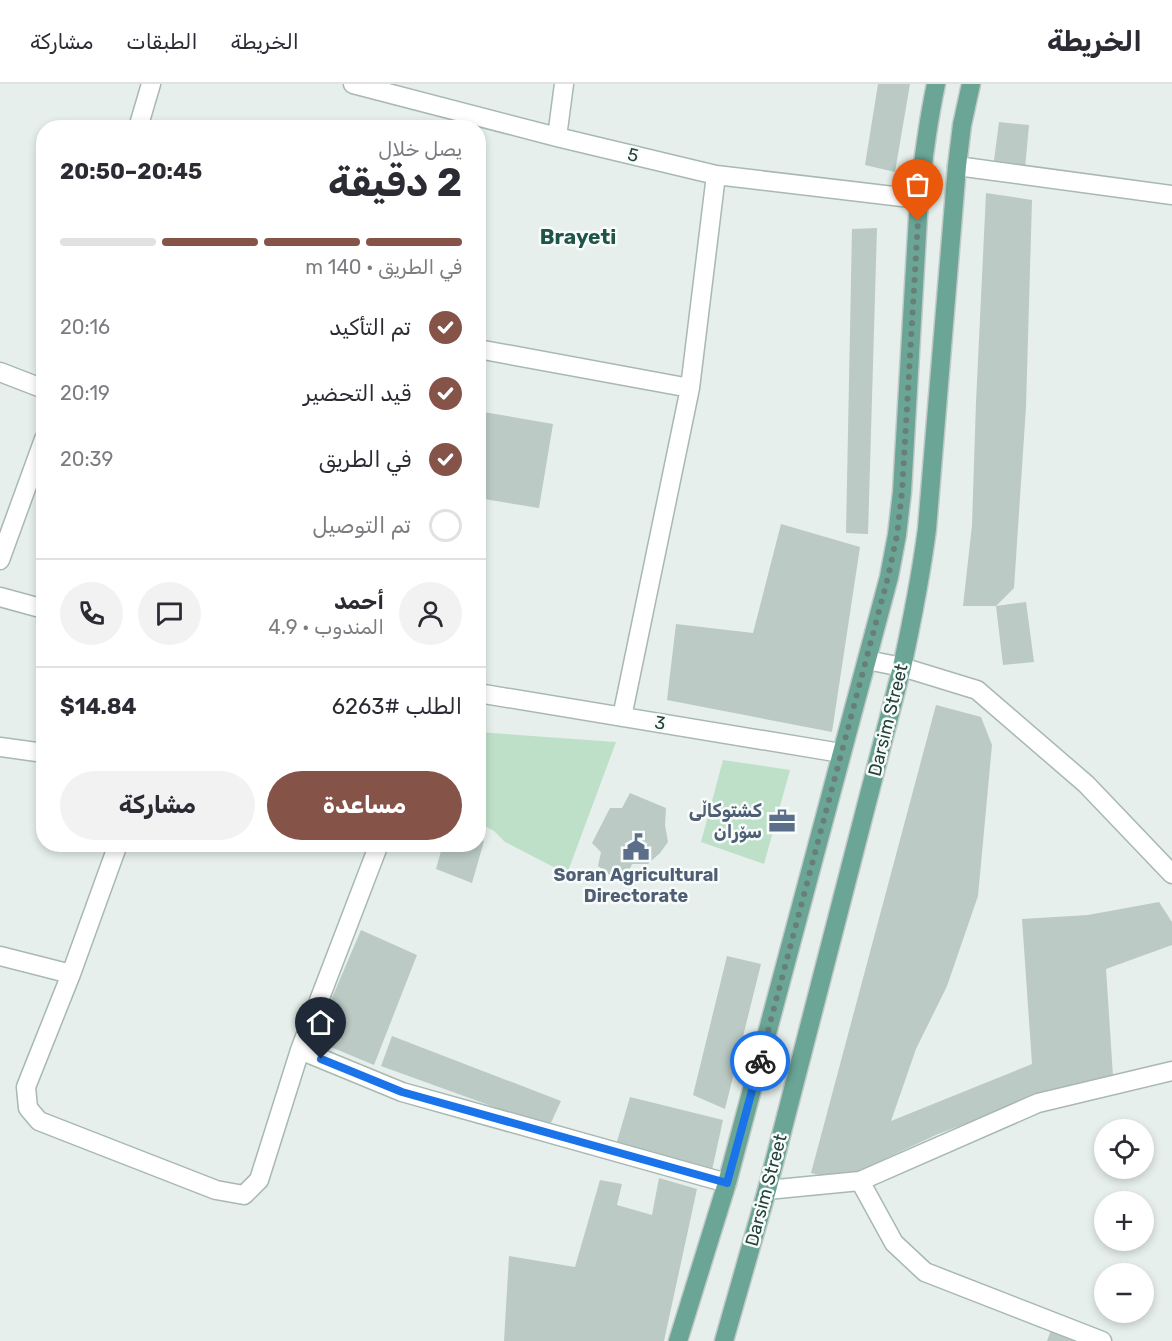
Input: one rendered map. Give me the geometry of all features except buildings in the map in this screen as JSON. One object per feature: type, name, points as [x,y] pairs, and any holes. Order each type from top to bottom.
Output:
[{"type":"main road","points":[[678,1341],[727,1183],[867,660],[897,535],[902,492],[919,199],[926,136],[936,84]]},
{"type":"main road","name":"Darsim Street","points":[[724,1341],[767,1190],[902,667],[921,575],[927,528],[957,166],[962,125],[971,84]]},
{"type":"street","points":[[140,120],[151,84]]},
{"type":"street","name":"5","points":[[353,84],[557,137],[716,175],[919,199]]},
{"type":"street","points":[[557,137],[564,84]]},
{"type":"street","points":[[957,166],[1172,195]]},
{"type":"street","points":[[622,717],[690,388],[716,175]]},
{"type":"street","points":[[486,350],[690,388]]},
{"type":"street","points":[[0,372],[36,385]]},
{"type":"street","points":[[0,560],[36,461]]},
{"type":"street","points":[[0,597],[36,607]]},
{"type":"street","points":[[867,660],[902,667],[977,690],[1086,784],[1172,874]]},
{"type":"street","name":"3","points":[[486,694],[841,753]]},
{"type":"street","points":[[0,747],[36,752]]},
{"type":"street","points":[[115,852],[71,974],[26,1088],[28,1108],[39,1121],[216,1190],[244,1195],[259,1180],[300,1050],[376,852]]},
{"type":"street","points":[[0,956],[71,974]]},
{"type":"street","points":[[300,1050],[402,1092],[727,1183]]},
{"type":"street","points":[[767,1190],[860,1181],[1038,1103],[1172,1071]]},
{"type":"street","points":[[860,1181],[894,1244],[925,1272],[1102,1341]]},
{"type":"green space","points":[[486,733],[616,742],[567,874],[505,842],[486,827]]},
{"type":"green space","points":[[723,760],[790,770],[764,864],[701,842]]},
{"type":"way so far","points":[[760,1061],[878,619],[897,535],[902,492],[918,221]]},
{"type":"place","name":"کشتوکاڵی سۆران","points":[[782,821]]},
{"type":"place","name":"Soran Agricultural Directorate","points":[[636,847]]},
{"type":"district","name":"Brayeti","points":[[578,237]]},
{"type":"route","points":[[321,1059],[402,1092],[727,1183],[760,1061]]}]
